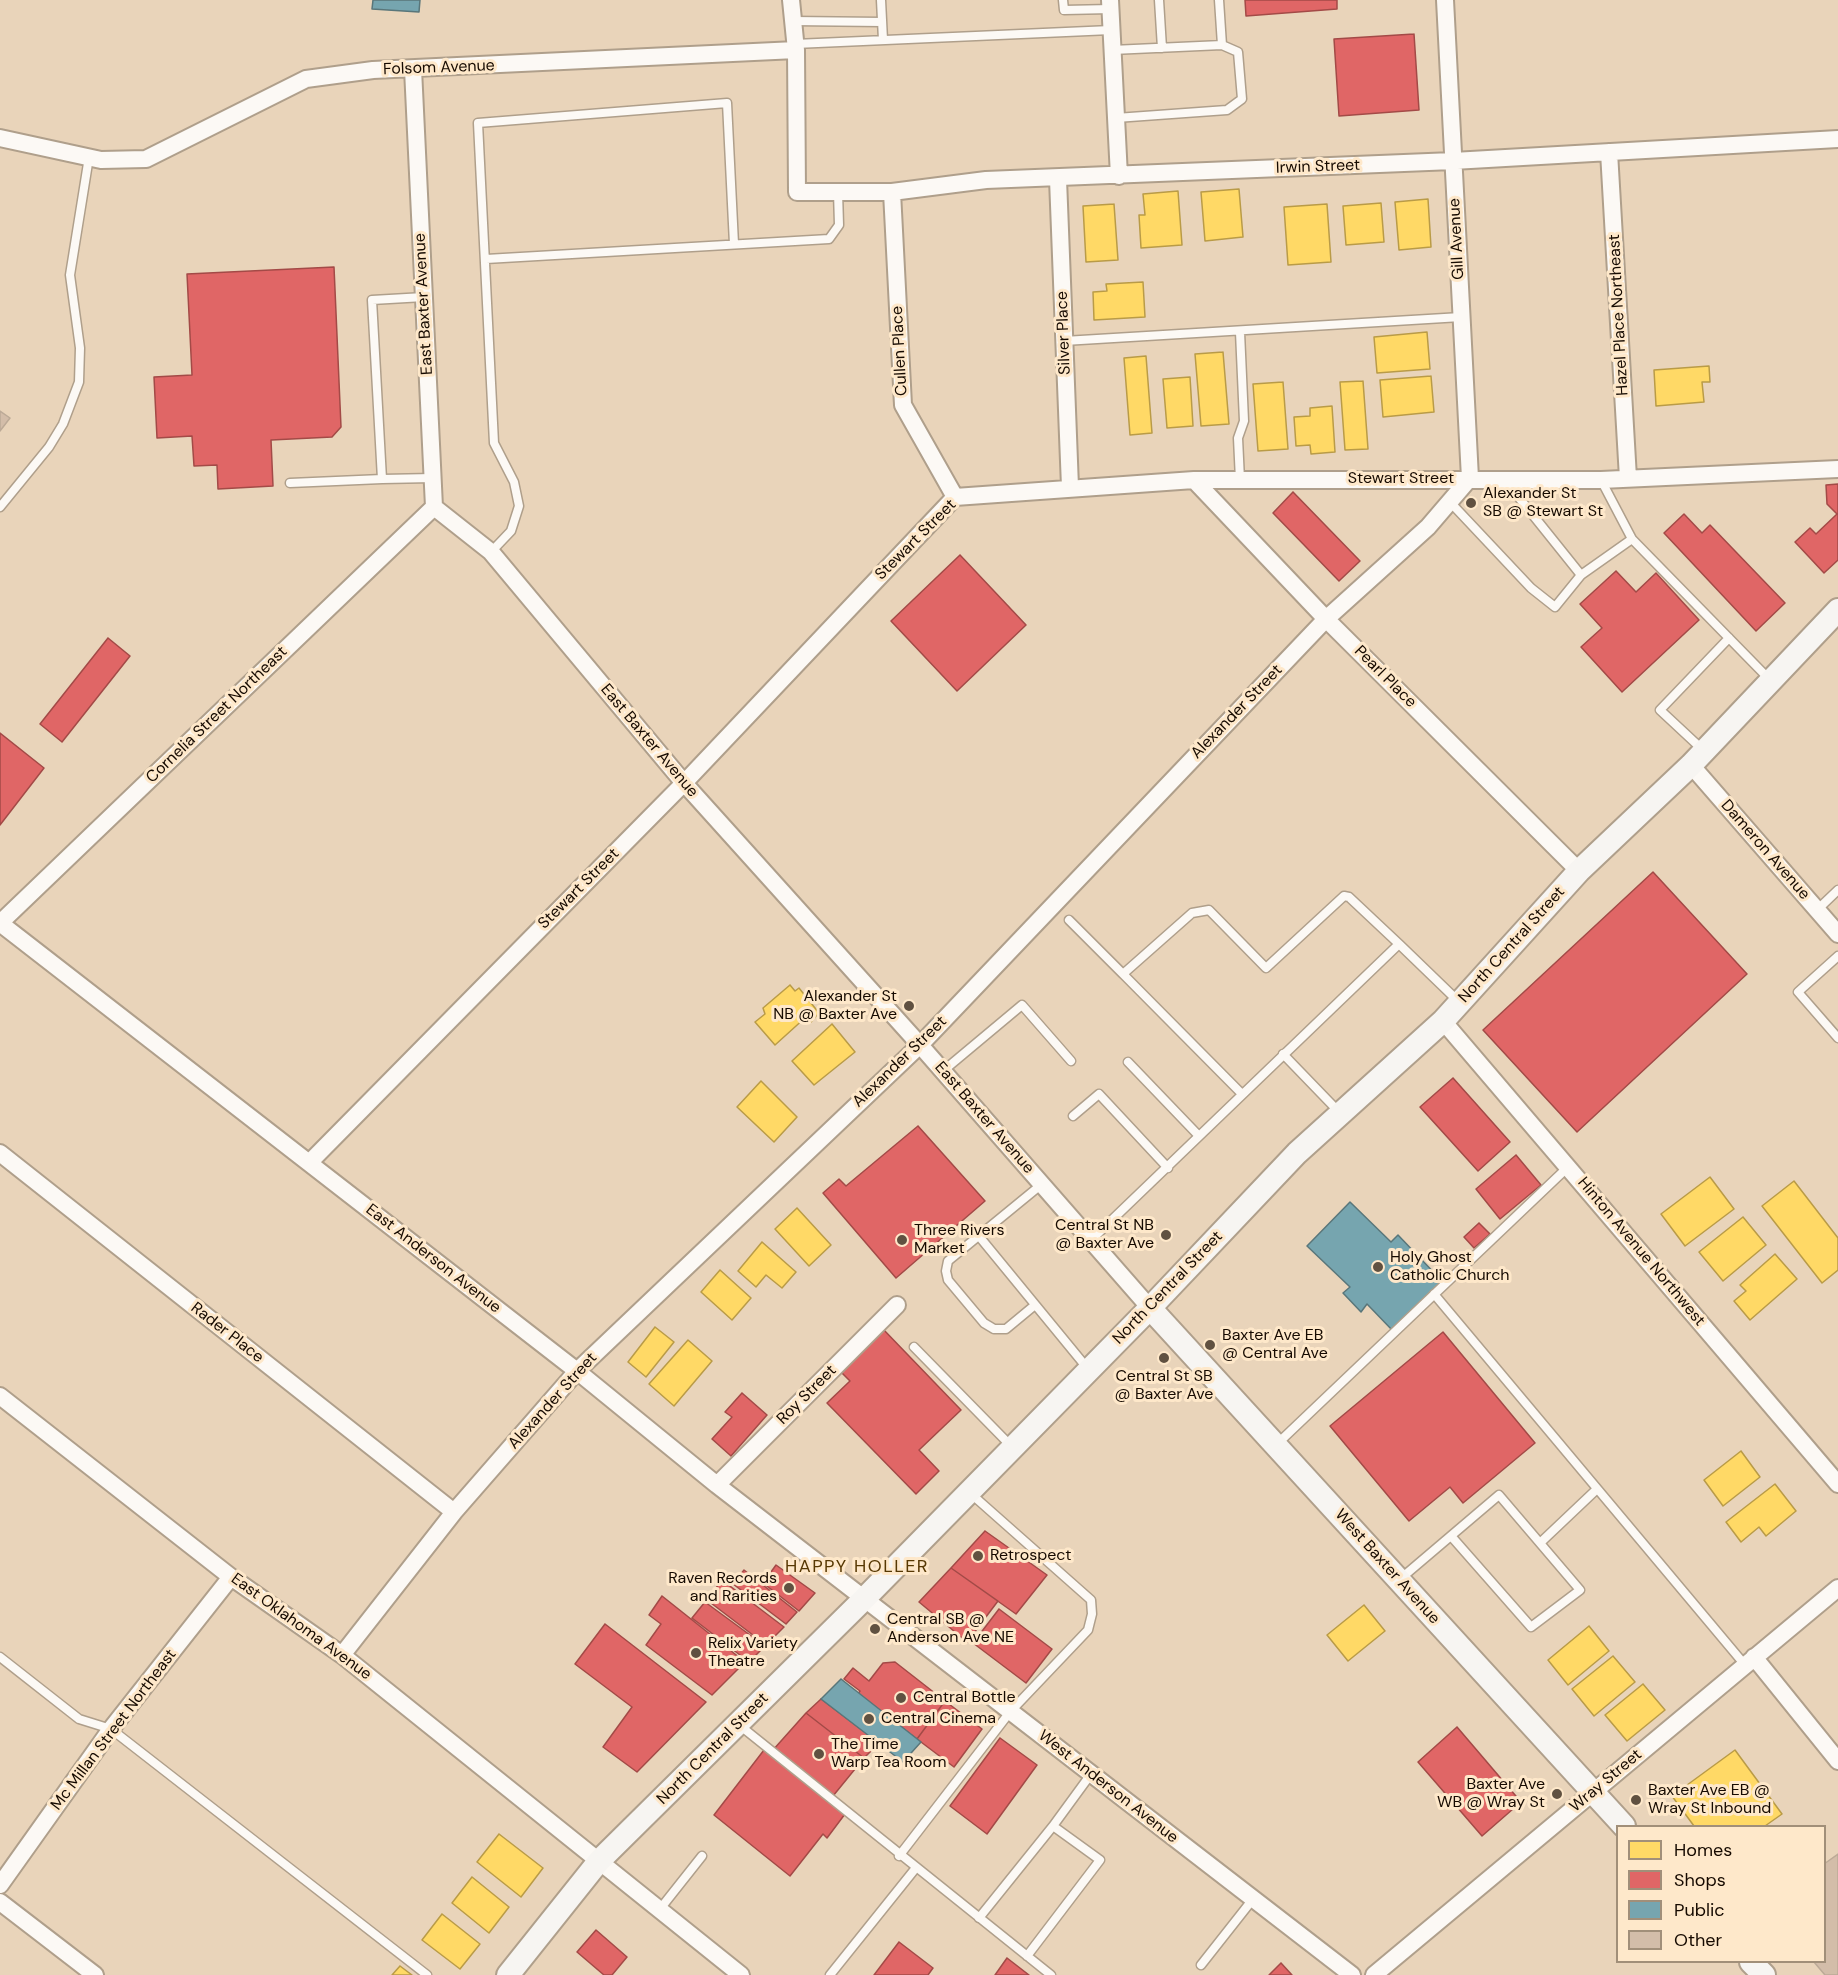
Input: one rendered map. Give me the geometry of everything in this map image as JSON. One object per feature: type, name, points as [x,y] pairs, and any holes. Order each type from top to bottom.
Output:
[{"type":"main road","name":"North Central Street","points":[[508,1975],[599,1861],[864,1599],[1150,1308],[1297,1153],[1443,1021],[1579,872],[1698,758],[1838,610]]},
{"type":"main road","name":"West Baxter Avenue","points":[[1150,1308],[1622,1825]]},
{"type":"main road","points":[[1752,1963],[1764,1975]]},
{"type":"street","points":[[791,0],[795,47]]},
{"type":"street","name":"Gill Avenue","points":[[1445,0],[1470,478]]},
{"type":"street","points":[[1110,4],[1119,176]]},
{"type":"street","name":"Irwin Street","points":[[795,47],[797,192],[892,192],[986,180],[1454,161],[1838,139]]},
{"type":"street","name":"Folsom Avenue","points":[[0,138],[95,159],[146,159],[306,80],[373,70],[795,47]]},
{"type":"street","name":"East Baxter Avenue","points":[[413,69],[435,507],[491,552],[684,783],[920,1045],[1150,1308]]},
{"type":"street","name":"Hazel Place Northeast","points":[[1609,152],[1628,478]]},
{"type":"street","name":"Silver Place","points":[[1058,178],[1070,487]]},
{"type":"street","name":"Cullen Place","points":[[892,192],[903,405],[955,497]]},
{"type":"street","name":"Stewart Street","points":[[309,1163],[684,783],[955,497],[1070,487],[1194,480],[1470,478],[1601,480],[1838,469]]},
{"type":"street","name":"Alexander Street","points":[[342,1655],[454,1512],[577,1371],[920,1045],[1326,619],[1428,527],[1470,478]]},
{"type":"street","name":"Pearl Place","points":[[1194,480],[1326,619],[1579,872]]},
{"type":"street","name":"Cornelia Street Northeast","points":[[0,923],[435,507]]},
{"type":"street","name":"Dameron Avenue","points":[[1698,758],[1838,934]]},
{"type":"street","name":"East Anderson Avenue","points":[[0,923],[577,1371],[717,1485],[864,1599]]},
{"type":"street","name":"Hinton Avenue Northwest","points":[[1443,1021],[1838,1484]]},
{"type":"street","name":"Rader Place","points":[[0,1154],[454,1512]]},
{"type":"street","name":"Roy Street","points":[[717,1485],[897,1305]]},
{"type":"street","name":"East Oklahoma Avenue","points":[[0,1396],[231,1577],[342,1655],[741,1975]]},
{"type":"street","name":"Mc Millan Street Northeast","points":[[0,1885],[111,1729],[231,1577]]},
{"type":"street","name":"Wray Street","points":[[1374,1975],[1838,1588]]},
{"type":"street","name":"West Anderson Avenue","points":[[864,1599],[1352,1975]]},
{"type":"street","points":[[1750,1661],[1838,1761]]},
{"type":"street","points":[[0,1902],[95,1975]]},
{"type":"lane","points":[[881,0],[883,40]]},
{"type":"lane","points":[[1063,0],[1064,10],[1110,4]]},
{"type":"lane","points":[[1159,0],[1162,48]]},
{"type":"lane","points":[[1219,0],[1222,45]]},
{"type":"lane","points":[[793,21],[882,22]]},
{"type":"lane","points":[[795,47],[883,40],[1111,30]]},
{"type":"lane","points":[[1112,50],[1222,45],[1238,52],[1242,99],[1227,110],[1116,118]]},
{"type":"lane","points":[[491,552],[511,531],[519,506],[514,482],[494,443],[478,123],[727,102],[734,244]]},
{"type":"lane","points":[[0,507],[49,447],[63,424],[79,382],[80,348],[70,275],[95,159]]},
{"type":"lane","points":[[486,259],[829,239],[839,225],[838,192]]},
{"type":"lane","points":[[382,478],[372,300],[424,297]]},
{"type":"lane","points":[[1064,341],[1461,317]]},
{"type":"lane","points":[[1240,332],[1244,421],[1238,438],[1240,480]]},
{"type":"lane","points":[[290,483],[433,478]]},
{"type":"lane","points":[[1504,479],[1581,575]]},
{"type":"lane","points":[[1601,480],[1632,539],[1771,681]]},
{"type":"lane","points":[[1450,502],[1531,588],[1555,607],[1581,575],[1632,539]]},
{"type":"lane","points":[[1698,758],[1660,710],[1729,638]]},
{"type":"lane","points":[[1817,910],[1838,890]]},
{"type":"lane","points":[[1123,974],[1192,913],[1209,910],[1266,968],[1344,896],[1349,897],[1459,1003]]},
{"type":"lane","points":[[1069,920],[1242,1094]]},
{"type":"lane","points":[[1091,1240],[1399,944]]},
{"type":"lane","points":[[1838,956],[1797,992],[1838,1038]]},
{"type":"lane","points":[[943,1071],[1022,1005],[1071,1061]]},
{"type":"lane","points":[[1283,1054],[1341,1113]]},
{"type":"lane","points":[[1128,1062],[1199,1136]]},
{"type":"lane","points":[[1073,1116],[1099,1094],[1167,1167]]},
{"type":"lane","points":[[1276,1446],[1568,1167]]},
{"type":"lane","points":[[1035,1305],[1006,1329],[994,1329],[984,1323],[948,1280],[948,1261],[1042,1184]]},
{"type":"lane","points":[[978,1235],[1089,1370]]},
{"type":"lane","points":[[1434,1294],[1597,1488],[1750,1661]]},
{"type":"lane","points":[[914,1347],[1013,1447]]},
{"type":"lane","points":[[1540,1544],[1597,1488]]},
{"type":"lane","points":[[899,1856],[1010,1712],[1088,1630],[1091,1600],[969,1492]]},
{"type":"lane","points":[[1399,1580],[1498,1495],[1580,1590],[1531,1627],[1451,1536]]},
{"type":"lane","points":[[0,1657],[79,1719],[111,1729],[427,1975]]},
{"type":"lane","points":[[738,1724],[915,1869],[1051,1975]]},
{"type":"lane","points":[[979,1918],[1092,1774]]},
{"type":"lane","points":[[1027,1956],[1100,1860],[1053,1826]]},
{"type":"lane","points":[[660,1909],[702,1856]]},
{"type":"lane","points":[[830,1975],[915,1869]]},
{"type":"lane","points":[[1201,1965],[1253,1899]]},
{"type":"building: Homes","points":[[1239,189],[1243,237],[1205,241],[1201,192]]},
{"type":"building: Homes","points":[[1178,191],[1182,245],[1141,248],[1139,215],[1145,215],[1143,194]]},
{"type":"building: Homes","points":[[1428,199],[1431,247],[1399,250],[1395,202]]},
{"type":"building: Homes","points":[[1381,203],[1384,242],[1346,245],[1343,206]]},
{"type":"building: Homes","points":[[1114,204],[1118,260],[1086,262],[1083,206]]},
{"type":"building: Homes","points":[[1327,204],[1331,262],[1288,265],[1284,207]]},
{"type":"building: Homes","points":[[1143,282],[1145,317],[1094,320],[1093,292],[1107,291],[1106,284]]},
{"type":"building: Homes","points":[[1427,332],[1430,369],[1377,373],[1374,337]]},
{"type":"building: Homes","points":[[1223,352],[1229,424],[1201,426],[1195,354]]},
{"type":"building: Homes","points":[[1146,356],[1152,433],[1130,435],[1124,358]]},
{"type":"building: Homes","points":[[1709,366],[1710,382],[1702,382],[1704,402],[1656,406],[1654,370]]},
{"type":"building: Homes","points":[[1431,376],[1434,412],[1383,417],[1380,380]]},
{"type":"building: Homes","points":[[1190,377],[1193,426],[1167,428],[1163,379]]},
{"type":"building: Homes","points":[[1363,381],[1368,449],[1345,450],[1340,382]]},
{"type":"building: Homes","points":[[1283,382],[1288,449],[1258,451],[1253,384]]},
{"type":"building: Homes","points":[[1332,406],[1335,452],[1311,454],[1310,445],[1296,446],[1294,417],[1310,416],[1310,408]]},
{"type":"building: Homes","points":[[790,985],[795,991],[799,988],[819,1013],[811,1022],[806,1017],[775,1045],[755,1022],[765,1014],[763,1008]]},
{"type":"building: Homes","points":[[832,1024],[855,1052],[814,1085],[792,1061]]},
{"type":"building: Homes","points":[[761,1081],[797,1117],[774,1142],[737,1107]]},
{"type":"building: Homes","points":[[1710,1177],[1734,1209],[1685,1246],[1661,1214]]},
{"type":"building: Homes","points":[[1794,1181],[1838,1238],[1838,1270],[1822,1283],[1762,1206]]},
{"type":"building: Homes","points":[[797,1208],[831,1245],[809,1266],[775,1229]]},
{"type":"building: Homes","points":[[1743,1217],[1766,1245],[1723,1281],[1699,1252]]},
{"type":"building: Homes","points":[[762,1242],[796,1272],[782,1288],[766,1275],[756,1287],[738,1271]]},
{"type":"building: Homes","points":[[1775,1254],[1797,1279],[1750,1320],[1734,1301],[1746,1291],[1740,1285]]},
{"type":"building: Homes","points":[[720,1270],[751,1298],[732,1320],[701,1292]]},
{"type":"building: Homes","points":[[655,1327],[674,1342],[646,1377],[628,1362]]},
{"type":"building: Homes","points":[[688,1340],[712,1361],[674,1406],[649,1384]]},
{"type":"building: Homes","points":[[1741,1451],[1760,1477],[1723,1506],[1704,1480]]},
{"type":"building: Homes","points":[[1775,1484],[1796,1511],[1766,1536],[1759,1527],[1741,1542],[1726,1522]]},
{"type":"building: Homes","points":[[1364,1605],[1385,1631],[1348,1661],[1327,1635]]},
{"type":"building: Homes","points":[[1589,1626],[1609,1651],[1568,1685],[1548,1660]]},
{"type":"building: Homes","points":[[1613,1656],[1635,1682],[1594,1716],[1572,1689]]},
{"type":"building: Homes","points":[[1643,1684],[1665,1710],[1627,1741],[1605,1715]]},
{"type":"building: Homes","points":[[1735,1750],[1782,1814],[1766,1825],[1693,1825],[1672,1796]]},
{"type":"building: Homes","points":[[499,1834],[543,1868],[521,1897],[477,1862]]},
{"type":"building: Homes","points":[[472,1877],[509,1907],[489,1933],[452,1903]]},
{"type":"building: Homes","points":[[442,1914],[480,1944],[460,1969],[422,1940]]},
{"type":"building: Homes","points":[[400,1966],[412,1975],[392,1975]]},
{"type":"building: Shops","points":[[1245,0],[1337,0],[1337,9],[1246,16]]},
{"type":"building: Shops","points":[[1414,34],[1419,110],[1339,116],[1334,39]]},
{"type":"building: Shops","points":[[334,267],[341,427],[332,437],[271,440],[273,486],[218,489],[217,465],[194,466],[192,436],[157,438],[154,377],[192,375],[187,274]]},
{"type":"building: Shops","points":[[1838,484],[1838,560],[1824,573],[1795,542],[1810,528],[1816,534],[1837,514],[1827,504],[1826,485]]},
{"type":"building: Shops","points":[[1293,492],[1360,561],[1339,581],[1273,513]]},
{"type":"building: Shops","points":[[1684,514],[1702,533],[1710,525],[1785,603],[1756,631],[1664,533]]},
{"type":"building: Shops","points":[[960,555],[1026,625],[957,691],[891,621]]},
{"type":"building: Shops","points":[[1616,571],[1636,592],[1656,573],[1699,620],[1622,692],[1581,647],[1602,628],[1580,604]]},
{"type":"building: Shops","points":[[108,638],[130,656],[62,742],[40,724]]},
{"type":"building: Shops","points":[[0,733],[44,768],[0,825]]},
{"type":"building: Shops","points":[[1653,872],[1747,974],[1577,1132],[1483,1030]]},
{"type":"building: Shops","points":[[1453,1078],[1510,1142],[1478,1171],[1420,1107]]},
{"type":"building: Shops","name":"Three Rivers Market","points":[[918,1126],[985,1201],[896,1278],[823,1193],[839,1179],[846,1186]]},
{"type":"building: Shops","points":[[1516,1155],[1541,1185],[1500,1219],[1476,1189]]},
{"type":"building: Shops","points":[[1479,1223],[1490,1234],[1474,1248],[1464,1237]]},
{"type":"building: Shops","points":[[882,1328],[961,1410],[919,1450],[939,1471],[916,1494],[827,1403],[850,1381],[839,1370]]},
{"type":"building: Shops","points":[[1443,1332],[1535,1443],[1463,1503],[1450,1487],[1409,1521],[1330,1426]]},
{"type":"building: Shops","points":[[742,1393],[767,1415],[731,1456],[712,1439],[732,1417],[725,1412]]},
{"type":"building: Shops","points":[[985,1531],[1047,1575],[1016,1614],[951,1568]]},
{"type":"building: Shops","name":"Raven Records and Rarities","points":[[776,1565],[815,1593],[799,1611],[763,1583]]},
{"type":"building: Shops","points":[[951,1568],[998,1601],[967,1642],[919,1602]]},
{"type":"building: Shops","points":[[744,1570],[797,1612],[786,1624],[733,1584]]},
{"type":"building: Shops","points":[[722,1580],[784,1627],[766,1645],[707,1600]]},
{"type":"building: Shops","name":"Relix Variety Theatre","points":[[662,1596],[745,1662],[712,1695],[646,1645],[661,1624],[649,1615]]},
{"type":"building: Shops","points":[[705,1602],[765,1646],[749,1662],[692,1618]]},
{"type":"building: Shops","points":[[999,1609],[1052,1649],[1026,1683],[973,1643]]},
{"type":"building: Shops","points":[[605,1624],[706,1702],[637,1772],[603,1747],[632,1707],[575,1664]]},
{"type":"building: Shops","name":"Central Bottle","points":[[895,1662],[945,1701],[917,1739],[858,1694],[860,1691],[844,1679],[853,1668],[869,1681],[883,1663]]},
{"type":"building: Shops","points":[[821,1699],[879,1743],[864,1758],[806,1713]]},
{"type":"building: Shops","points":[[945,1701],[982,1729],[954,1767],[917,1739]]},
{"type":"building: Shops","name":"The Time Warp Tea Room","points":[[806,1713],[864,1758],[833,1796],[773,1750]]},
{"type":"building: Shops","points":[[1457,1727],[1521,1802],[1482,1836],[1418,1762]]},
{"type":"building: Shops","points":[[1000,1738],[1037,1765],[987,1834],[950,1806]]},
{"type":"building: Shops","points":[[764,1750],[845,1814],[827,1838],[823,1834],[790,1876],[714,1815]]},
{"type":"building: Shops","points":[[596,1930],[627,1957],[612,1975],[604,1975],[577,1952]]},
{"type":"building: Shops","points":[[899,1942],[933,1968],[928,1975],[874,1975]]},
{"type":"building: Shops","points":[[1007,1958],[1029,1975],[995,1975]]},
{"type":"building: Shops","points":[[1281,1963],[1292,1975],[1269,1975]]},
{"type":"building: Public","points":[[373,0],[420,0],[419,12],[372,9]]},
{"type":"building: Public","name":"Holy Ghost Catholic Church","points":[[1350,1202],[1391,1242],[1398,1235],[1442,1281],[1393,1331],[1367,1304],[1361,1312],[1343,1293],[1350,1287],[1307,1246]]},
{"type":"building: Public","name":"Central Cinema","points":[[841,1679],[921,1742],[903,1762],[821,1699]]},
{"type":"building: Other","points":[[0,411],[10,418],[0,431]]},
{"type":"building: Other","points":[[1838,1854],[1838,1975],[1825,1975],[1815,1963],[1826,1963],[1826,1863]]},
{"type":"place","name":"Alexander St SB @ Stewart St","points":[[1471,503]]},
{"type":"place","name":"Alexander St NB @ Baxter Ave","points":[[909,1006]]},
{"type":"place","name":"Central St NB @ Baxter Ave","points":[[1166,1235]]},
{"type":"place","name":"Three Rivers Market","points":[[902,1240]]},
{"type":"place","name":"Holy Ghost Catholic Church","points":[[1378,1267]]},
{"type":"place","name":"Baxter Ave EB @ Central Ave","points":[[1210,1345]]},
{"type":"place","name":"Central St SB @ Baxter Ave","points":[[1164,1358]]},
{"type":"place","name":"Retrospect","points":[[978,1556]]},
{"type":"place","name":"Raven Records and Rarities","points":[[789,1588]]},
{"type":"place","name":"Central SB @ Anderson Ave NE","points":[[875,1629]]},
{"type":"place","name":"Relix Variety Theatre","points":[[696,1653]]},
{"type":"place","name":"Central Bottle","points":[[901,1698]]},
{"type":"place","name":"Central Cinema","points":[[869,1719]]},
{"type":"place","name":"The Time Warp Tea Room","points":[[819,1754]]},
{"type":"place","name":"Baxter Ave WB @ Wray St","points":[[1557,1794]]},
{"type":"place","name":"Baxter Ave EB @ Wray St Inbound","points":[[1636,1800]]},
{"type":"district","name":"HAPPY HOLLER","points":[[857,1567]]}]
